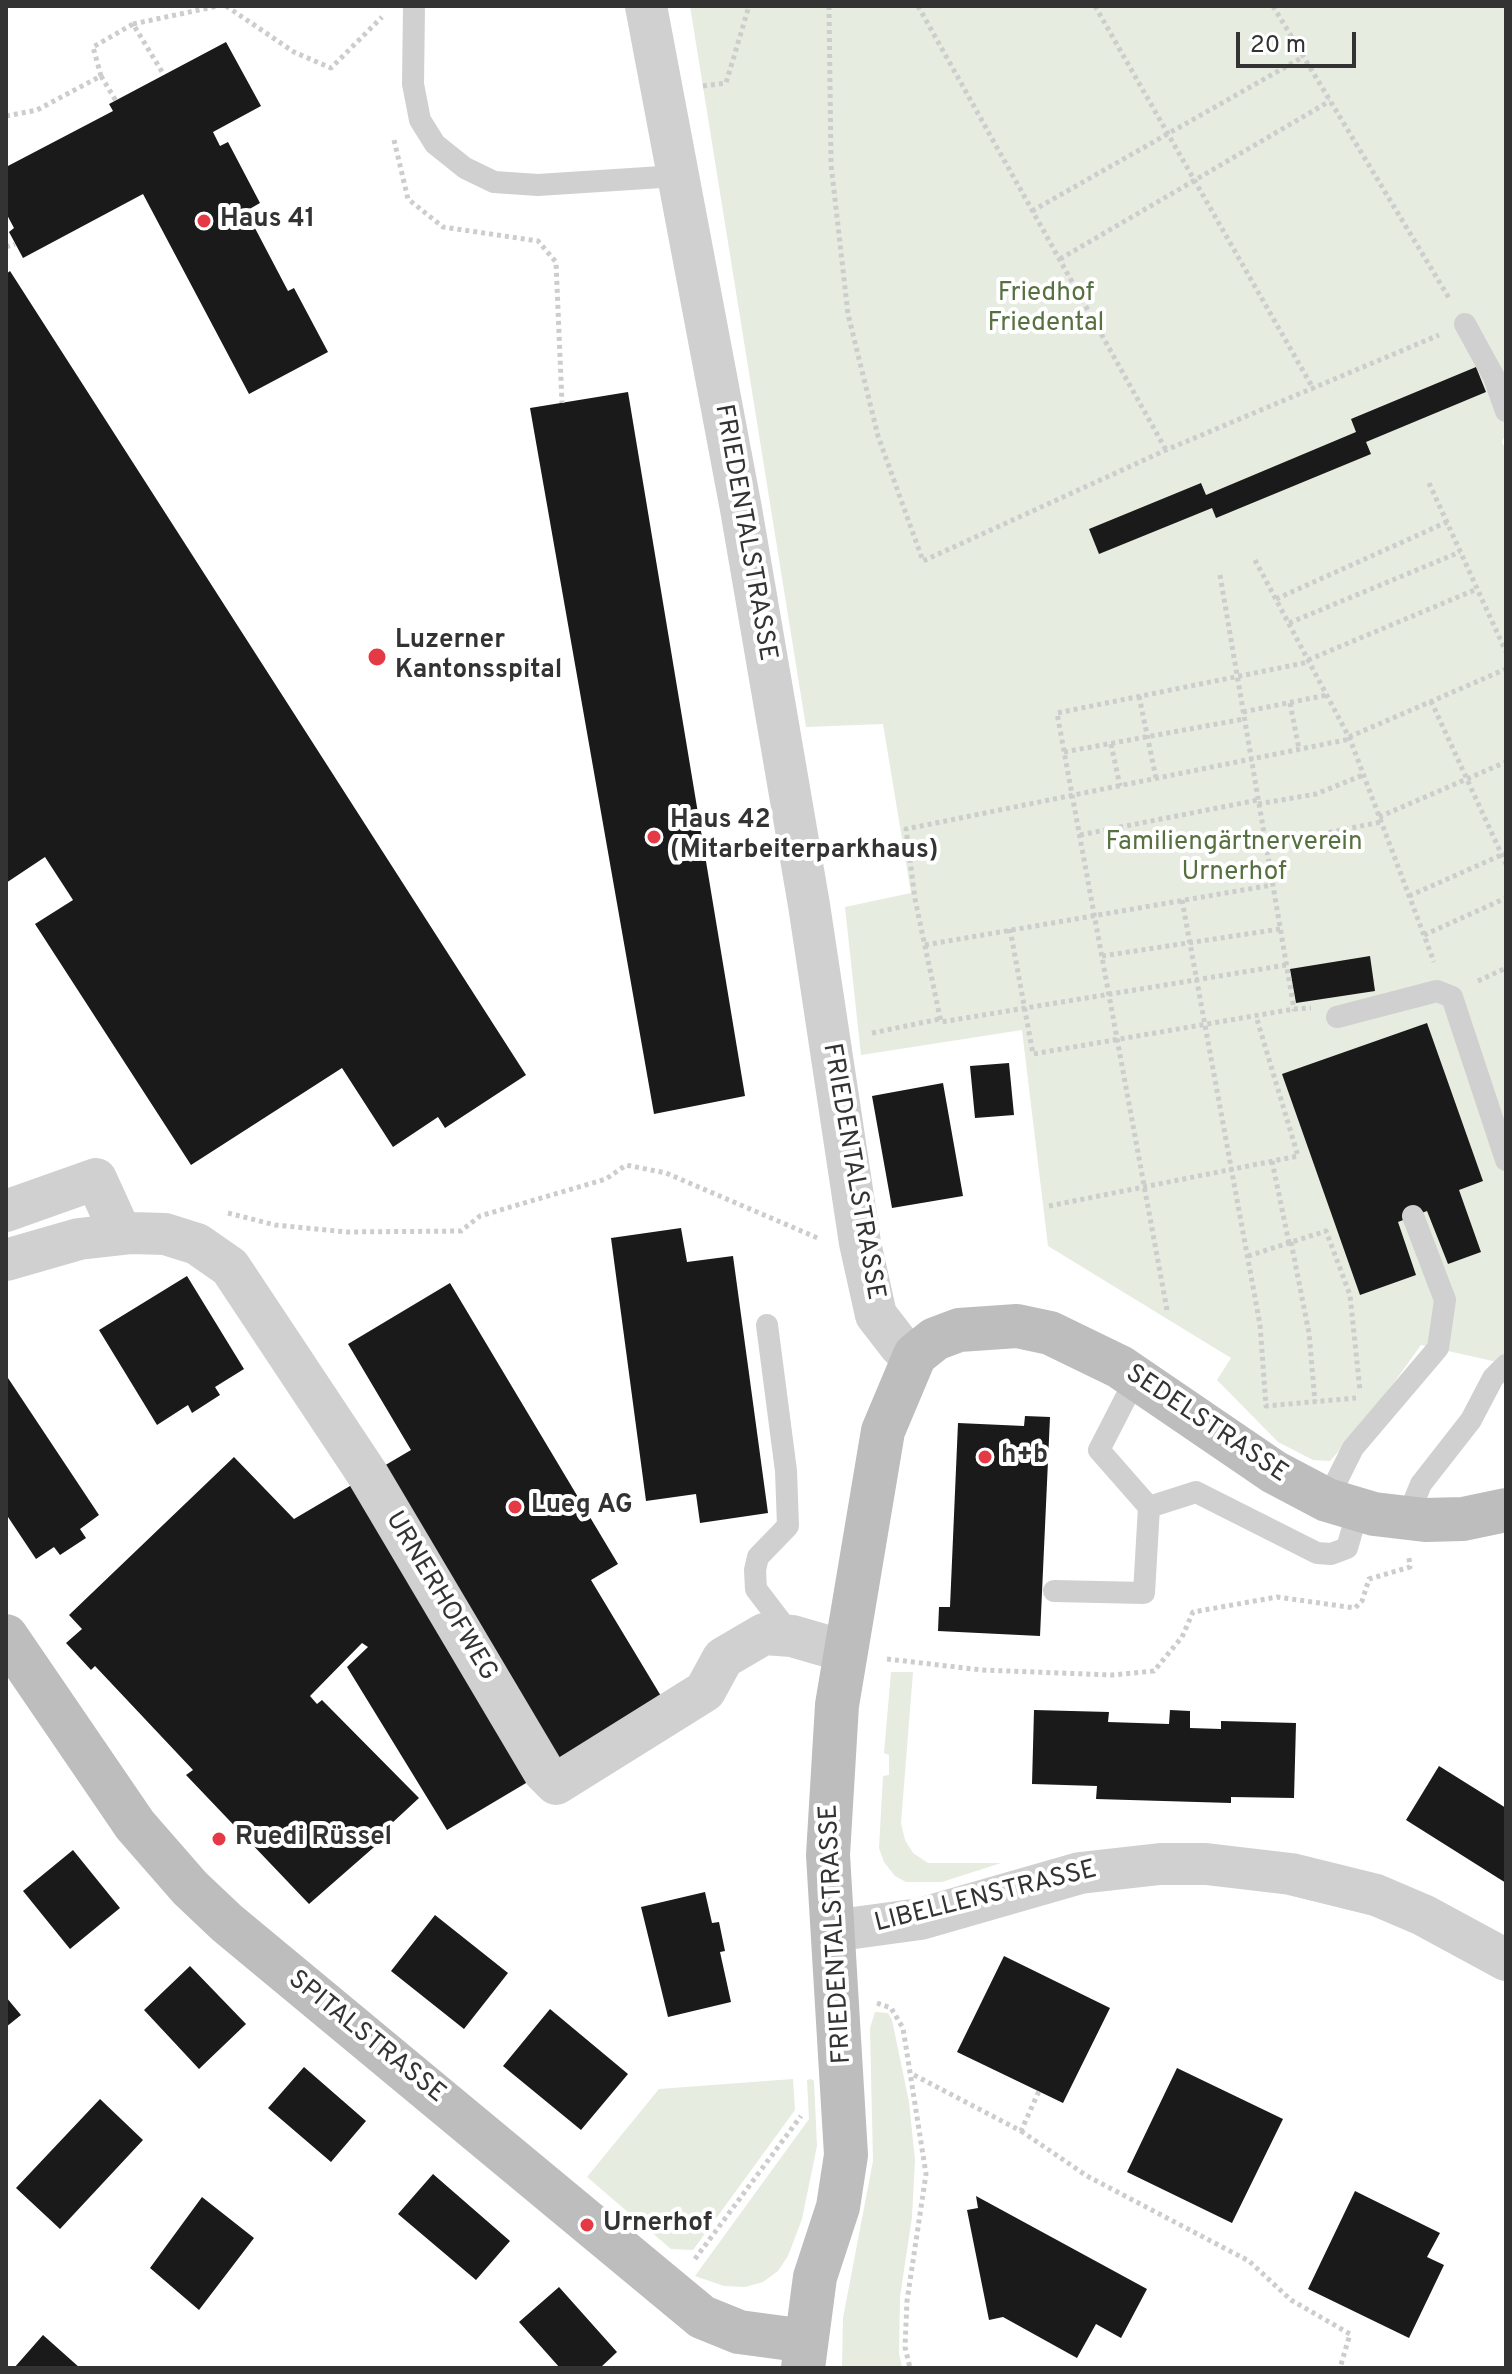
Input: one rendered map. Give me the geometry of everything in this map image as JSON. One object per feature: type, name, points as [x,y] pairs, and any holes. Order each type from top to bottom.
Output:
[{"type":"main road","name":"SEDELSTRASSE","points":[[915,1355],[935,1339],[959,1330],[1017,1326],[1050,1333],[1089,1349],[1136,1378],[1274,1472],[1408,1537],[1463,1519],[1506,1510]]},
{"type":"main road","name":"FRIEDENTALSTRASSE","points":[[804,2354],[815,2277],[838,2207],[846,2155],[844,2066],[832,1931],[828,1815],[865,1655],[883,1431],[915,1355]]},
{"type":"main road","name":"SPITALSTRASSE","points":[[6,1636],[135,1825],[190,1888],[227,1923],[702,2317],[804,2354]]},
{"type":"street","name":"FRIEDENTALSTRASSE","points":[[646,6],[743,524],[796,828],[860,1243],[876,1315],[900,1346],[915,1355]]},
{"type":"street","points":[[6,1211],[96,1179],[121,1234]]},
{"type":"street","name":"URNERHOFWEG","points":[[6,1260],[79,1239],[121,1234],[165,1234],[197,1244],[230,1267],[368,1475],[544,1772],[556,1784],[705,1691],[723,1658],[764,1634],[792,1636]]},
{"type":"street","points":[[792,1636],[865,1655]]},
{"type":"street","name":"LIBELLENSTRASSE","points":[[832,1931],[920,1919],[1080,1873],[1160,1864],[1206,1864],[1291,1874],[1376,1895],[1423,1915],[1506,1960]]},
{"type":"lane","points":[[414,16],[413,84],[420,120],[435,144],[465,168],[494,182],[538,185],[677,176]]},
{"type":"lane","points":[[1465,324],[1494,377],[1506,411]]},
{"type":"lane","points":[[1337,1017],[1437,991],[1452,997],[1506,1160]]},
{"type":"lane","points":[[1149,1507],[1196,1492],[1317,1553],[1331,1554],[1347,1548],[1343,1505],[1353,1448],[1438,1348],[1445,1300],[1413,1216]]},
{"type":"lane","points":[[767,1325],[786,1471],[788,1526],[758,1557],[756,1589],[792,1636]]},
{"type":"lane","points":[[1408,1537],[1421,1484],[1471,1420],[1493,1378],[1506,1365]]},
{"type":"lane","points":[[1054,1591],[1144,1593],[1149,1507],[1099,1450],[1136,1378]]},
{"type":"path","points":[[116,101],[101,76],[93,47],[133,24],[218,6]]},
{"type":"path","points":[[226,6],[294,52],[331,68],[383,15],[414,16]]},
{"type":"path","points":[[690,87],[726,83],[749,6]]},
{"type":"path","points":[[829,6],[831,164],[848,314],[878,436],[923,561],[1166,450],[1465,324],[1273,6]]},
{"type":"path","points":[[918,6],[1166,450]]},
{"type":"path","points":[[1095,6],[1314,390]]},
{"type":"path","points":[[383,15],[384,30]]},
{"type":"path","points":[[133,24],[164,75]]},
{"type":"path","points":[[1032,211],[1303,57]]},
{"type":"path","points":[[6,116],[37,110],[101,76]]},
{"type":"path","points":[[1060,259],[1330,101]]},
{"type":"path","points":[[393,134],[408,199],[443,227],[538,241],[556,262],[562,403]]},
{"type":"path","points":[[6,247],[15,244]]},
{"type":"path","points":[[1429,483],[1506,652]]},
{"type":"path","points":[[1276,599],[1447,522]]},
{"type":"path","points":[[1289,623],[1460,552]]},
{"type":"path","points":[[1255,560],[1349,738],[1445,992]]},
{"type":"path","points":[[1220,575],[1294,1009]]},
{"type":"path","points":[[1167,1310],[1057,713],[1309,661],[1477,589]]},
{"type":"path","points":[[1286,965],[941,1022],[906,829],[1349,738],[1506,669]]},
{"type":"path","points":[[1064,752],[1244,716],[1327,695]]},
{"type":"path","points":[[1139,696],[1156,778]]},
{"type":"path","points":[[1431,701],[1506,864]]},
{"type":"path","points":[[1290,703],[1299,749]]},
{"type":"path","points":[[1111,744],[1120,786]]},
{"type":"path","points":[[1266,845],[1380,820],[1506,762]]},
{"type":"path","points":[[1080,835],[1316,794],[1363,775]]},
{"type":"path","points":[[1409,896],[1504,854]]},
{"type":"path","points":[[925,945],[1272,885]]},
{"type":"path","points":[[1424,935],[1506,898]]},
{"type":"path","points":[[1182,900],[1260,1325],[1266,1406],[1371,1397]]},
{"type":"path","points":[[1010,929],[1033,1054],[1294,1009],[1323,1007],[1337,1017]]},
{"type":"path","points":[[1102,956],[1280,929]]},
{"type":"path","points":[[1049,1206],[1298,1156],[1256,1016]]},
{"type":"path","points":[[872,1033],[940,1019]]},
{"type":"path","points":[[1272,1161],[1309,1333],[1315,1402]]},
{"type":"path","points":[[216,1210],[275,1225],[347,1232],[461,1231],[480,1216],[606,1179],[626,1165],[666,1173],[835,1245],[860,1243]]},
{"type":"path","points":[[1248,1256],[1326,1231],[1350,1295],[1362,1409]]},
{"type":"path","points":[[865,1655],[982,1670],[1112,1675],[1154,1671],[1182,1637],[1193,1612],[1277,1597],[1355,1608],[1369,1579],[1410,1567],[1408,1537]]},
{"type":"path","points":[[879,2003],[891,2008],[903,2028],[913,2075],[926,2174],[907,2301],[905,2347],[910,2368]]},
{"type":"path","points":[[913,2075],[1021,2131],[1087,2176],[1249,2261],[1291,2300],[1350,2334],[1340,2368]]},
{"type":"path","points":[[1021,2131],[1039,2091]]},
{"type":"path","points":[[689,2266],[803,2115],[802,2100]]},
{"type":"green space","points":[[690,6],[1506,6],[1506,433],[1502,442],[1506,451],[1506,1364],[1421,1345],[1370,1416],[1330,1461],[1313,1460],[1278,1442],[1217,1380],[1231,1358],[1048,1246],[1022,1030],[861,1055],[845,907],[911,893],[883,724],[806,727]]},
{"type":"green space","points":[[891,1672],[913,1672],[901,1823],[905,1840],[913,1853],[928,1863],[1001,1863],[942,1882],[906,1882],[895,1876],[884,1862],[879,1848],[883,1776],[889,1775],[889,1755],[884,1753]]},
{"type":"green space","points":[[875,2012],[888,2013],[892,2020],[909,2102],[915,2160],[912,2217],[900,2297],[899,2353],[902,2368],[842,2368],[843,2318],[873,2161],[870,2028]]},
{"type":"green space","points":[[793,2079],[795,2110],[693,2250],[671,2249],[587,2177],[659,2089]]},
{"type":"green space","points":[[807,2080],[814,2081],[817,2146],[802,2219],[788,2256],[778,2271],[763,2282],[745,2287],[724,2286],[695,2276],[809,2119]]},
{"type":"building","name":"Haus 41","points":[[226,42],[261,106],[213,132],[220,146],[228,142],[260,203],[246,211],[288,291],[294,288],[328,352],[249,394],[143,194],[23,258],[9,232],[14,228],[6,213],[6,167],[113,111],[109,104]]},
{"type":"building","points":[[10,271],[526,1075],[445,1128],[438,1117],[393,1147],[342,1068],[191,1165],[35,924],[73,900],[45,857],[6,883],[6,274]]},
{"type":"building","points":[[1476,367],[1486,392],[1366,442],[1371,454],[1216,518],[1212,508],[1099,554],[1089,529],[1201,483],[1206,495],[1356,432],[1351,419]]},
{"type":"building","name":"Haus 42 (Mitarbeiterparkhaus)","points":[[628,392],[745,1096],[654,1114],[530,408]]},
{"type":"building","points":[[1370,956],[1375,991],[1296,1003],[1290,969]]},
{"type":"building","points":[[1427,1023],[1483,1181],[1459,1190],[1481,1252],[1448,1264],[1427,1211],[1398,1222],[1416,1275],[1360,1295],[1282,1074]]},
{"type":"building","points":[[1009,1063],[1014,1115],[975,1118],[970,1066]]},
{"type":"building","points":[[943,1083],[963,1196],[892,1208],[872,1096]]},
{"type":"building","points":[[681,1228],[687,1262],[733,1256],[768,1513],[700,1523],[696,1494],[646,1501],[611,1238]]},
{"type":"building","points":[[187,1276],[244,1369],[215,1387],[220,1395],[192,1413],[188,1405],[157,1425],[99,1330]]},
{"type":"building","points":[[450,1283],[618,1564],[591,1580],[664,1701],[447,1830],[347,1667],[368,1647],[362,1643],[310,1696],[317,1704],[322,1700],[419,1798],[377,1837],[381,1841],[309,1904],[186,1775],[193,1770],[95,1666],[91,1670],[66,1643],[82,1629],[69,1615],[234,1457],[294,1519],[411,1450],[348,1344]]},
{"type":"building","points":[[6,1375],[99,1515],[80,1529],[86,1538],[60,1555],[54,1547],[36,1559],[6,1514]]},
{"type":"building","points":[[1025,1416],[1050,1417],[1040,1636],[938,1631],[939,1607],[950,1607],[958,1423],[1024,1426]]},
{"type":"building","points":[[1034,1710],[1109,1712],[1108,1722],[1169,1724],[1170,1710],[1190,1711],[1190,1728],[1221,1729],[1221,1721],[1296,1723],[1294,1798],[1231,1797],[1231,1803],[1096,1799],[1097,1786],[1032,1784]]},
{"type":"building","points":[[1439,1766],[1506,1808],[1506,1883],[1406,1820]]},
{"type":"building","points":[[73,1850],[120,1908],[70,1949],[23,1891]]},
{"type":"building","points":[[705,1892],[712,1923],[719,1922],[725,1951],[720,1952],[731,2002],[668,2017],[641,1907]]},
{"type":"building","points":[[435,1915],[508,1973],[464,2029],[391,1971]]},
{"type":"building","points":[[1004,1956],[1110,2008],[1063,2103],[957,2052]]},
{"type":"building","points":[[190,1966],[246,2024],[199,2069],[144,2010]]},
{"type":"building","points":[[6,1997],[21,2015],[6,2027]]},
{"type":"building","points":[[550,2009],[628,2074],[581,2130],[503,2066]]},
{"type":"building","points":[[304,2067],[366,2121],[331,2162],[268,2108]]},
{"type":"building","points":[[1177,2068],[1283,2119],[1232,2223],[1127,2172]]},
{"type":"building","points":[[100,2099],[143,2140],[60,2229],[16,2188]]},
{"type":"building","points":[[433,2174],[510,2241],[476,2280],[398,2214]]},
{"type":"building","points":[[1355,2191],[1440,2233],[1427,2257],[1444,2265],[1409,2338],[1308,2289]]},
{"type":"building","points":[[976,2196],[1147,2289],[1121,2338],[1096,2324],[1077,2358],[1003,2317],[989,2320],[967,2210],[978,2208]]},
{"type":"building","points":[[202,2197],[254,2238],[199,2310],[150,2268]]},
{"type":"building","points":[[559,2287],[617,2352],[600,2368],[560,2368],[519,2322]]},
{"type":"building","points":[[43,2335],[80,2368],[14,2368]]},
{"type":"place","name":"Haus 41","points":[[204,221]]},
{"type":"place","name":"Luzerner Kantonsspital","points":[[377,657]]},
{"type":"place","name":"Haus 42 (Mitarbeiterparkhaus)","points":[[654,837]]},
{"type":"place","name":"h+b","points":[[985,1457]]},
{"type":"place","name":"Lueg AG","points":[[515,1507]]},
{"type":"place","name":"Ruedi Rüssel","points":[[219,1839]]},
{"type":"place","name":"Urnerhof","points":[[587,2225]]},
{"type":"park label","name":"Friedhof Friedental","points":[[1046,310]]},
{"type":"park label","name":"Familiengärtnerverein Urnerhof","points":[[1234,859]]}]
